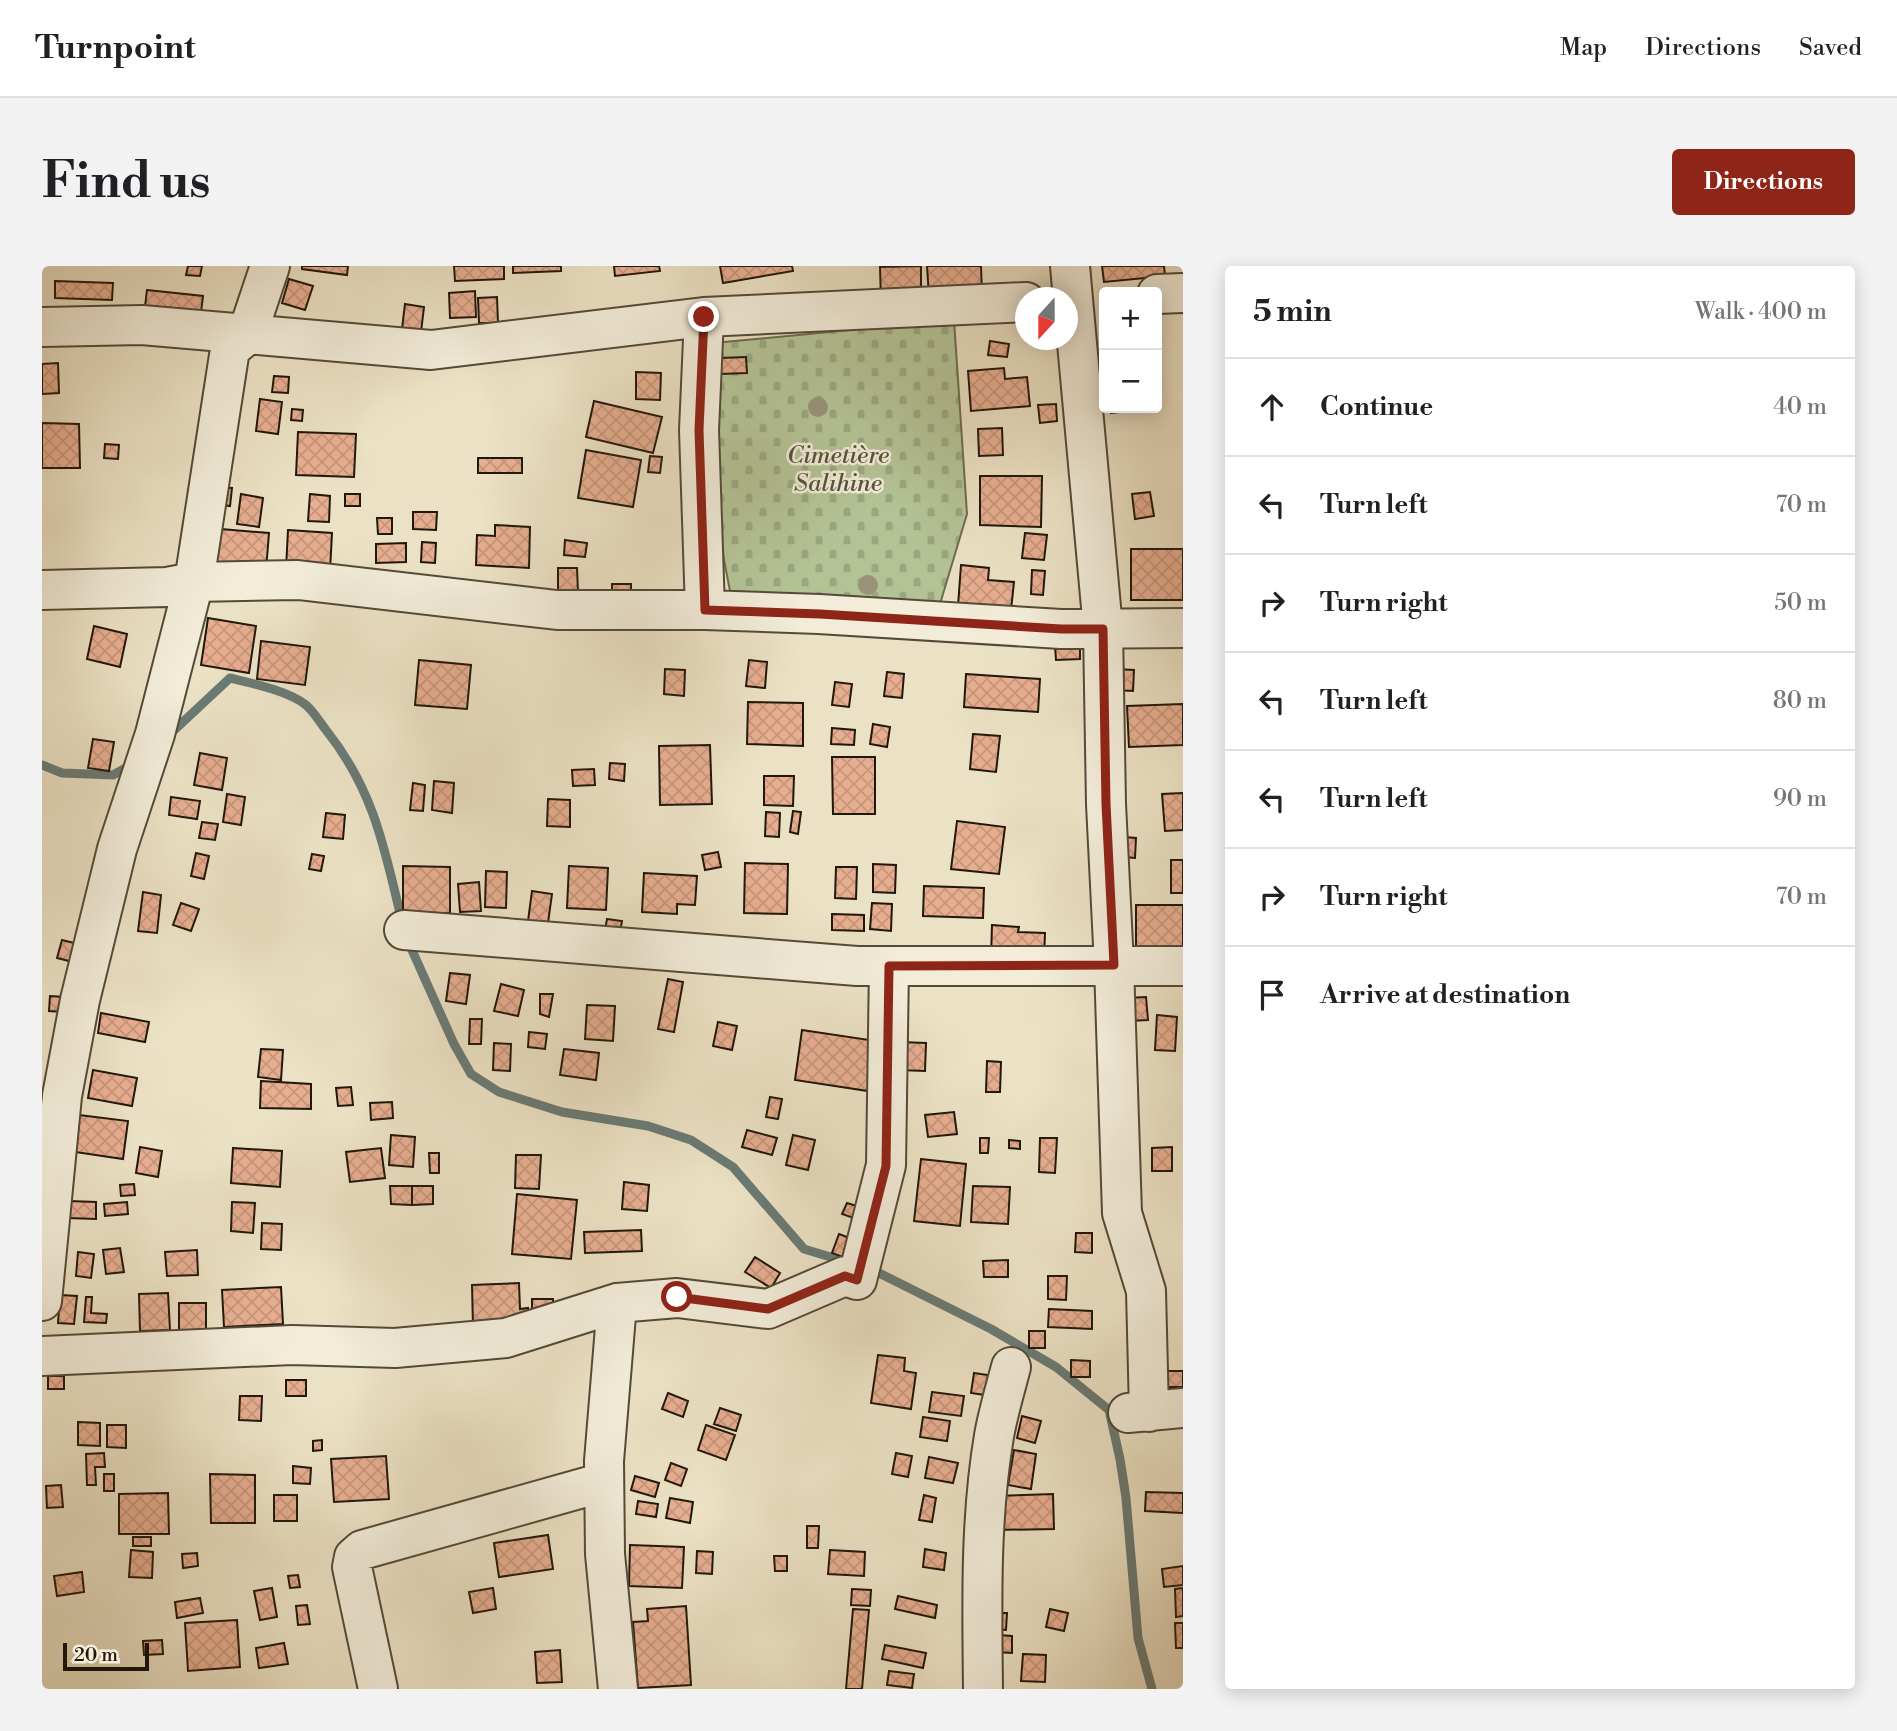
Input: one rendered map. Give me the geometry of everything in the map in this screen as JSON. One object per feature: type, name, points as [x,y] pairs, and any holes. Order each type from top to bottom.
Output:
[{"type":"street","points":[[42,1301],[62,1096],[80,1000],[117,849],[155,734],[194,582],[230,349],[247,335],[270,266]]},
{"type":"street","points":[[1079,290],[1103,629],[1106,804],[1122,1213],[1146,1291],[1153,1411]]},
{"type":"street","points":[[1162,294],[1183,293]]},
{"type":"street","points":[[42,327],[142,325],[431,350],[704,317],[1015,303]]},
{"type":"street","points":[[704,317],[699,430],[705,610]]},
{"type":"street","points":[[42,590],[298,580],[557,610],[705,610],[820,614],[1061,629],[1183,628]]},
{"type":"street","points":[[404,930],[857,966],[1183,966]]},
{"type":"street","points":[[42,1356],[292,1345],[395,1348],[506,1338],[617,1303],[677,1297],[768,1309],[845,1276],[857,1280],[886,1166],[889,966]]},
{"type":"street","points":[[617,1303],[604,1482],[605,1554],[618,1689]]},
{"type":"street","points":[[983,1689],[983,1552],[987,1503],[994,1436],[1011,1367]]},
{"type":"street","points":[[378,1689],[352,1567],[354,1556],[362,1550],[604,1482]]},
{"type":"green space","name":"Cimetière Salihine","points":[[954,320],[967,514],[940,604],[730,591],[712,498],[714,343]]},
{"type":"building","points":[[188,266],[202,266],[200,276],[186,275]]},
{"type":"building","points":[[302,266],[348,266],[347,275],[302,269]]},
{"type":"building","points":[[454,266],[504,266],[504,279],[455,281]]},
{"type":"building","points":[[513,266],[561,266],[561,271],[513,273]]},
{"type":"building","points":[[614,266],[659,266],[660,271],[615,276]]},
{"type":"building","points":[[720,266],[792,266],[793,271],[723,283]]},
{"type":"building","points":[[921,266],[921,299],[881,300],[880,267]]},
{"type":"building","points":[[927,266],[981,266],[982,294],[929,297]]},
{"type":"building","points":[[1102,266],[1164,266],[1165,276],[1104,282]]},
{"type":"building","points":[[289,279],[313,286],[305,310],[282,303]]},
{"type":"building","points":[[55,281],[113,283],[112,300],[55,298]]},
{"type":"building","points":[[147,290],[203,296],[199,329],[143,323]]},
{"type":"building","points":[[475,291],[476,317],[450,318],[449,293]]},
{"type":"building","points":[[497,297],[498,323],[479,323],[478,298]]},
{"type":"building","points":[[405,304],[424,307],[421,332],[402,329]]},
{"type":"building","points":[[990,341],[1009,344],[1007,357],[988,355]]},
{"type":"building","points":[[746,357],[747,373],[720,374],[720,358]]},
{"type":"building","points":[[58,363],[59,393],[42,394],[42,364]]},
{"type":"building","points":[[1004,368],[1005,379],[1027,377],[1030,406],[971,411],[968,371]]},
{"type":"building","points":[[636,372],[661,373],[660,400],[636,399]]},
{"type":"building","points":[[274,376],[289,377],[288,393],[272,392]]},
{"type":"building","points":[[260,399],[282,402],[278,434],[256,431]]},
{"type":"building","points":[[594,401],[662,417],[653,453],[586,437]]},
{"type":"building","points":[[1056,404],[1057,421],[1040,423],[1038,405]]},
{"type":"building","points":[[292,409],[303,410],[302,421],[291,420]]},
{"type":"building","points":[[42,423],[79,424],[80,468],[42,468]]},
{"type":"building","points":[[1002,428],[1003,455],[979,456],[978,429]]},
{"type":"building","points":[[298,432],[356,434],[354,477],[296,475]]},
{"type":"building","points":[[105,444],[119,445],[118,459],[104,458]]},
{"type":"building","points":[[586,450],[641,460],[633,507],[578,498]]},
{"type":"building","points":[[650,456],[662,457],[660,473],[648,472]]},
{"type":"building","points":[[478,458],[522,458],[522,473],[478,473]]},
{"type":"building","points":[[980,476],[1042,476],[1041,527],[980,525]]},
{"type":"building","points":[[218,487],[232,488],[230,506],[216,504]]},
{"type":"building","points":[[1150,492],[1154,516],[1135,519],[1132,494]]},
{"type":"building","points":[[241,494],[263,498],[259,527],[237,524]]},
{"type":"building","points":[[310,494],[330,496],[329,522],[308,521]]},
{"type":"building","points":[[345,494],[360,494],[360,506],[345,506]]},
{"type":"building","points":[[413,512],[437,512],[436,530],[413,529]]},
{"type":"building","points":[[377,518],[392,518],[392,534],[378,534]]},
{"type":"building","points":[[495,525],[530,527],[529,568],[476,565],[477,535],[495,536]]},
{"type":"building","points":[[209,528],[269,533],[266,570],[206,565]]},
{"type":"building","points":[[288,530],[332,533],[330,571],[286,569]]},
{"type":"building","points":[[1025,533],[1047,535],[1044,560],[1022,558]]},
{"type":"building","points":[[565,540],[587,543],[585,557],[564,555]]},
{"type":"building","points":[[422,542],[436,543],[435,563],[421,562]]},
{"type":"building","points":[[406,543],[406,562],[376,563],[376,544]]},
{"type":"building","points":[[1131,549],[1183,549],[1183,600],[1131,600]]},
{"type":"building","points":[[961,565],[989,568],[988,580],[1014,582],[1011,610],[958,606]]},
{"type":"building","points":[[558,568],[577,568],[578,592],[558,592]]},
{"type":"building","points":[[1032,570],[1045,571],[1043,595],[1031,594]]},
{"type":"building","points":[[612,584],[631,584],[631,601],[612,601]]},
{"type":"building","points":[[208,618],[256,626],[249,673],[201,665]]},
{"type":"building","points":[[94,626],[127,634],[120,667],[87,659]]},
{"type":"building","points":[[261,641],[310,647],[305,685],[257,679]]},
{"type":"building","points":[[1080,645],[1080,659],[1056,660],[1055,646]]},
{"type":"building","points":[[419,660],[471,665],[467,709],[415,705]]},
{"type":"building","points":[[749,660],[767,662],[765,688],[746,686]]},
{"type":"building","points":[[665,669],[685,670],[684,696],[664,694]]},
{"type":"building","points":[[1115,669],[1134,670],[1133,691],[1114,690]]},
{"type":"building","points":[[887,672],[904,674],[902,698],[884,696]]},
{"type":"building","points":[[966,674],[1040,679],[1038,712],[964,707]]},
{"type":"building","points":[[835,682],[852,684],[849,707],[832,705]]},
{"type":"building","points":[[748,702],[803,703],[803,746],[747,744]]},
{"type":"building","points":[[1183,704],[1183,745],[1129,747],[1127,706]]},
{"type":"building","points":[[873,724],[890,727],[887,747],[870,744]]},
{"type":"building","points":[[832,728],[855,730],[854,745],[831,744]]},
{"type":"building","points":[[973,734],[1000,736],[996,772],[970,769]]},
{"type":"building","points":[[93,739],[114,742],[109,771],[88,768]]},
{"type":"building","points":[[710,745],[712,804],[660,805],[659,746]]},
{"type":"building","points":[[200,753],[227,758],[222,790],[194,785]]},
{"type":"building","points":[[832,757],[875,757],[875,814],[833,814]]},
{"type":"building","points":[[610,763],[625,764],[624,781],[609,779]]},
{"type":"building","points":[[594,769],[595,785],[573,786],[572,770]]},
{"type":"building","points":[[764,776],[794,776],[793,806],[764,805]]},
{"type":"building","points":[[434,781],[454,783],[452,813],[432,810]]},
{"type":"building","points":[[413,783],[425,785],[423,811],[410,810]]},
{"type":"building","points":[[1183,793],[1183,830],[1165,831],[1162,794]]},
{"type":"building","points":[[227,794],[245,797],[241,825],[223,822]]},
{"type":"building","points":[[171,797],[200,801],[197,819],[169,815]]},
{"type":"building","points":[[548,799],[570,800],[570,827],[547,826]]},
{"type":"building","points":[[793,811],[801,812],[798,834],[790,832]]},
{"type":"building","points":[[766,812],[780,813],[779,837],[765,836]]},
{"type":"building","points":[[326,813],[345,815],[343,839],[323,837]]},
{"type":"building","points":[[957,821],[1005,827],[999,874],[951,869]]},
{"type":"building","points":[[202,822],[218,824],[215,840],[199,838]]},
{"type":"building","points":[[1124,837],[1136,838],[1135,858],[1123,857]]},
{"type":"building","points":[[718,852],[721,867],[705,870],[702,855]]},
{"type":"building","points":[[196,853],[209,856],[204,879],[191,876]]},
{"type":"building","points":[[312,854],[324,856],[321,871],[309,869]]},
{"type":"building","points":[[1171,860],[1183,860],[1183,893],[1171,893]]},
{"type":"building","points":[[745,863],[788,864],[787,914],[744,913]]},
{"type":"building","points":[[873,864],[896,865],[895,893],[873,892]]},
{"type":"building","points":[[403,866],[450,867],[450,913],[403,913]]},
{"type":"building","points":[[569,866],[608,868],[606,910],[567,908]]},
{"type":"building","points":[[836,867],[857,867],[856,899],[835,898]]},
{"type":"building","points":[[486,871],[507,872],[506,908],[485,907]]},
{"type":"building","points":[[644,873],[697,876],[695,905],[677,904],[677,914],[642,912]]},
{"type":"building","points":[[479,882],[481,911],[460,912],[458,884]]},
{"type":"building","points":[[924,886],[984,888],[983,918],[923,916]]},
{"type":"building","points":[[532,891],[552,894],[548,923],[528,921]]},
{"type":"building","points":[[143,892],[161,895],[157,933],[138,931]]},
{"type":"building","points":[[181,903],[199,909],[191,931],[173,925]]},
{"type":"building","points":[[872,903],[892,904],[891,931],[870,929]]},
{"type":"building","points":[[1136,905],[1183,905],[1183,956],[1136,956]]},
{"type":"building","points":[[832,914],[864,915],[864,931],[832,930]]},
{"type":"building","points":[[607,919],[622,921],[620,932],[605,930]]},
{"type":"building","points":[[992,925],[1019,927],[1018,932],[1045,933],[1044,960],[991,957]]},
{"type":"building","points":[[62,940],[78,944],[73,962],[57,958]]},
{"type":"building","points":[[450,973],[470,975],[466,1004],[446,1001]]},
{"type":"building","points":[[668,979],[683,982],[674,1032],[658,1029]]},
{"type":"building","points":[[501,984],[524,990],[518,1016],[494,1011]]},
{"type":"building","points":[[540,994],[553,994],[549,1017],[540,1014]]},
{"type":"building","points":[[50,996],[64,997],[63,1012],[49,1011]]},
{"type":"building","points":[[1146,997],[1148,1020],[1128,1021],[1126,998]]},
{"type":"building","points":[[587,1005],[615,1006],[613,1041],[585,1039]]},
{"type":"building","points":[[101,1013],[149,1022],[145,1042],[98,1033]]},
{"type":"building","points":[[1157,1015],[1177,1017],[1175,1051],[1155,1050]]},
{"type":"building","points":[[470,1019],[482,1019],[481,1044],[469,1044]]},
{"type":"building","points":[[718,1022],[737,1026],[732,1050],[713,1046]]},
{"type":"building","points":[[802,1030],[876,1041],[868,1091],[795,1080]]},
{"type":"building","points":[[529,1032],[547,1034],[545,1049],[528,1047]]},
{"type":"building","points":[[900,1042],[926,1043],[925,1071],[899,1070]]},
{"type":"building","points":[[494,1043],[511,1044],[510,1071],[493,1070]]},
{"type":"building","points":[[261,1049],[283,1050],[281,1080],[258,1077]]},
{"type":"building","points":[[564,1049],[599,1053],[596,1080],[560,1075]]},
{"type":"building","points":[[987,1061],[1001,1062],[1000,1092],[986,1092]]},
{"type":"building","points":[[93,1070],[137,1078],[132,1106],[88,1098]]},
{"type":"building","points":[[261,1081],[311,1084],[311,1109],[260,1108]]},
{"type":"building","points":[[351,1087],[353,1105],[338,1106],[336,1088]]},
{"type":"building","points":[[770,1097],[782,1099],[778,1119],[766,1117]]},
{"type":"building","points":[[392,1102],[393,1118],[371,1120],[370,1103]]},
{"type":"building","points":[[954,1112],[957,1134],[928,1137],[925,1115]]},
{"type":"building","points":[[79,1115],[128,1121],[123,1159],[75,1152]]},
{"type":"building","points":[[747,1130],[777,1138],[772,1155],[742,1147]]},
{"type":"building","points":[[391,1135],[415,1137],[413,1167],[389,1165]]},
{"type":"building","points":[[793,1135],[815,1140],[808,1170],[786,1165]]},
{"type":"building","points":[[980,1138],[989,1138],[988,1153],[980,1153]]},
{"type":"building","points":[[1040,1138],[1057,1138],[1055,1173],[1039,1172]]},
{"type":"building","points":[[1009,1140],[1020,1141],[1020,1149],[1009,1148]]},
{"type":"building","points":[[140,1147],[162,1151],[158,1177],[136,1173]]},
{"type":"building","points":[[1172,1147],[1172,1171],[1152,1171],[1152,1148]]},
{"type":"building","points":[[233,1148],[282,1151],[280,1187],[231,1183]]},
{"type":"building","points":[[381,1148],[385,1178],[350,1182],[346,1152]]},
{"type":"building","points":[[429,1153],[439,1153],[439,1173],[430,1173]]},
{"type":"building","points":[[516,1155],[541,1155],[539,1189],[515,1188]]},
{"type":"building","points":[[921,1159],[966,1164],[960,1226],[914,1221]]},
{"type":"building","points":[[624,1182],[649,1185],[647,1211],[622,1209]]},
{"type":"building","points":[[134,1184],[135,1195],[121,1196],[120,1185]]},
{"type":"building","points":[[390,1186],[412,1186],[412,1205],[391,1204]]},
{"type":"building","points":[[412,1186],[433,1186],[433,1204],[412,1205]]},
{"type":"building","points":[[973,1186],[1010,1187],[1008,1224],[971,1222]]},
{"type":"building","points":[[517,1194],[577,1200],[571,1259],[512,1254]]},
{"type":"building","points":[[68,1201],[96,1202],[96,1219],[68,1218]]},
{"type":"building","points":[[127,1202],[128,1214],[105,1216],[104,1204]]},
{"type":"building","points":[[232,1202],[255,1203],[253,1233],[231,1231]]},
{"type":"building","points":[[847,1203],[866,1209],[862,1221],[842,1214]]},
{"type":"building","points":[[262,1223],[282,1224],[281,1250],[261,1249]]},
{"type":"building","points":[[641,1230],[642,1251],[585,1253],[584,1232]]},
{"type":"building","points":[[1076,1233],[1092,1233],[1092,1253],[1075,1252]]},
{"type":"building","points":[[839,1234],[855,1240],[848,1259],[832,1253]]},
{"type":"building","points":[[120,1248],[124,1272],[106,1274],[103,1250]]},
{"type":"building","points":[[197,1250],[198,1275],[167,1276],[165,1252]]},
{"type":"building","points":[[78,1252],[94,1254],[91,1278],[76,1276]]},
{"type":"building","points":[[755,1257],[780,1273],[771,1288],[745,1272]]},
{"type":"building","points":[[1008,1260],[1008,1277],[984,1277],[983,1261]]},
{"type":"building","points":[[1048,1276],[1067,1276],[1066,1300],[1048,1299]]},
{"type":"building","points":[[519,1283],[520,1309],[528,1308],[528,1325],[473,1327],[472,1285]]},
{"type":"building","points":[[281,1287],[283,1324],[224,1327],[222,1290]]},
{"type":"building","points":[[168,1293],[170,1330],[140,1331],[139,1294]]},
{"type":"building","points":[[60,1295],[77,1296],[74,1324],[58,1323]]},
{"type":"building","points":[[86,1297],[92,1297],[91,1313],[107,1314],[106,1323],[84,1322]]},
{"type":"building","points":[[532,1299],[553,1299],[553,1318],[532,1318]]},
{"type":"building","points":[[179,1303],[206,1303],[206,1333],[179,1334]]},
{"type":"building","points":[[1049,1309],[1092,1311],[1092,1329],[1048,1327]]},
{"type":"building","points":[[1029,1331],[1045,1331],[1045,1348],[1029,1348]]},
{"type":"building","points":[[878,1355],[905,1358],[904,1371],[916,1373],[911,1409],[871,1403]]},
{"type":"building","points":[[1071,1360],[1090,1361],[1090,1377],[1071,1377]]},
{"type":"building","points":[[1166,1371],[1183,1371],[1183,1387],[1166,1387]]},
{"type":"building","points":[[974,1373],[988,1375],[985,1395],[971,1393]]},
{"type":"building","points":[[48,1376],[64,1376],[64,1389],[48,1389]]},
{"type":"building","points":[[286,1380],[306,1380],[306,1396],[286,1396]]},
{"type":"building","points":[[932,1392],[964,1396],[961,1416],[929,1412]]},
{"type":"building","points":[[668,1393],[688,1401],[683,1417],[662,1409]]},
{"type":"building","points":[[240,1396],[262,1396],[261,1421],[239,1420]]},
{"type":"building","points":[[720,1408],[741,1415],[736,1431],[714,1424]]},
{"type":"building","points":[[1022,1416],[1041,1421],[1035,1443],[1017,1438]]},
{"type":"building","points":[[923,1417],[950,1421],[947,1441],[920,1437]]},
{"type":"building","points":[[78,1422],[100,1423],[100,1446],[78,1445]]},
{"type":"building","points":[[107,1425],[126,1425],[126,1448],[107,1447]]},
{"type":"building","points":[[706,1425],[735,1435],[726,1460],[698,1450]]},
{"type":"building","points":[[322,1440],[322,1450],[313,1451],[313,1441]]},
{"type":"building","points":[[1014,1450],[1036,1454],[1031,1489],[1008,1485]]},
{"type":"building","points":[[104,1453],[105,1467],[95,1467],[96,1485],[87,1485],[86,1454]]},
{"type":"building","points":[[896,1453],[912,1456],[908,1477],[892,1474]]},
{"type":"building","points":[[386,1456],[389,1499],[334,1502],[331,1459]]},
{"type":"building","points":[[929,1457],[958,1463],[953,1483],[925,1478]]},
{"type":"building","points":[[671,1463],[687,1469],[681,1486],[665,1480]]},
{"type":"building","points":[[293,1466],[311,1468],[310,1484],[293,1483]]},
{"type":"building","points":[[104,1474],[114,1474],[114,1491],[104,1491]]},
{"type":"building","points":[[210,1474],[255,1475],[255,1523],[211,1523]]},
{"type":"building","points":[[635,1476],[659,1483],[655,1497],[631,1490]]},
{"type":"building","points":[[61,1485],[63,1507],[47,1508],[46,1486]]},
{"type":"building","points":[[1146,1492],[1183,1493],[1183,1513],[1145,1511]]},
{"type":"building","points":[[168,1493],[169,1534],[119,1534],[119,1494]]},
{"type":"building","points":[[1053,1494],[1054,1529],[995,1530],[994,1496]]},
{"type":"building","points":[[274,1495],[297,1495],[297,1521],[274,1521]]},
{"type":"building","points":[[924,1495],[936,1498],[932,1522],[919,1520]]},
{"type":"building","points":[[670,1498],[693,1502],[690,1523],[666,1518]]},
{"type":"building","points":[[638,1501],[658,1504],[656,1517],[636,1514]]},
{"type":"building","points":[[807,1526],[819,1526],[818,1548],[807,1548]]},
{"type":"building","points":[[548,1535],[553,1569],[499,1577],[494,1543]]},
{"type":"building","points":[[133,1537],[151,1537],[151,1546],[133,1546]]},
{"type":"building","points":[[630,1545],[684,1547],[682,1588],[629,1586]]},
{"type":"building","points":[[925,1549],[946,1553],[944,1570],[923,1567]]},
{"type":"building","points":[[131,1550],[153,1552],[152,1578],[129,1577]]},
{"type":"building","points":[[830,1550],[865,1552],[864,1576],[828,1574]]},
{"type":"building","points":[[697,1551],[713,1552],[712,1574],[696,1573]]},
{"type":"building","points":[[197,1553],[198,1566],[183,1568],[182,1554]]},
{"type":"building","points":[[774,1556],[787,1556],[787,1571],[775,1571]]},
{"type":"building","points":[[1183,1566],[1183,1585],[1164,1587],[1162,1569]]},
{"type":"building","points":[[82,1572],[84,1592],[57,1596],[54,1576]]},
{"type":"building","points":[[298,1575],[300,1587],[290,1588],[288,1576]]},
{"type":"building","points":[[272,1588],[277,1617],[260,1620],[254,1591]]},
{"type":"building","points":[[493,1588],[496,1609],[473,1613],[469,1592]]},
{"type":"building","points":[[1183,1588],[1183,1616],[1176,1617],[1175,1589]]},
{"type":"building","points":[[852,1589],[871,1590],[870,1606],[851,1605]]},
{"type":"building","points":[[898,1596],[937,1605],[935,1618],[895,1609]]},
{"type":"building","points":[[200,1598],[203,1613],[177,1618],[175,1602]]},
{"type":"building","points":[[307,1605],[310,1624],[298,1625],[296,1606]]},
{"type":"building","points":[[686,1606],[691,1685],[638,1688],[633,1622],[648,1621],[647,1609]]},
{"type":"building","points":[[853,1609],[869,1610],[862,1689],[846,1689]]},
{"type":"building","points":[[1050,1609],[1068,1613],[1064,1631],[1046,1627]]},
{"type":"building","points":[[993,1613],[1007,1613],[1006,1630],[992,1629]]},
{"type":"building","points":[[237,1620],[240,1667],[188,1671],[185,1623]]},
{"type":"building","points":[[1175,1623],[1183,1623],[1183,1648],[1176,1648]]},
{"type":"building","points":[[998,1635],[1012,1636],[1012,1653],[997,1652]]},
{"type":"building","points":[[162,1640],[163,1654],[144,1655],[143,1641]]},
{"type":"building","points":[[284,1643],[288,1664],[259,1668],[256,1648]]},
{"type":"building","points":[[885,1645],[926,1653],[923,1668],[882,1659]]},
{"type":"building","points":[[560,1650],[562,1682],[537,1683],[535,1652]]},
{"type":"building","points":[[1023,1654],[1046,1655],[1045,1682],[1021,1681]]},
{"type":"building","points":[[889,1671],[914,1674],[912,1688],[887,1685]]},
{"type":"waterway","points":[[169,735],[230,678],[280,692],[306,705],[342,753],[367,798],[383,845],[402,922]]},
{"type":"waterway","points":[[42,765],[62,773],[113,775],[131,765]]},
{"type":"waterway","points":[[407,939],[454,1044],[471,1074],[499,1092],[562,1112],[648,1126],[691,1140],[733,1167],[804,1249],[847,1262]]},
{"type":"waterway","points":[[871,1269],[991,1329],[1056,1367],[1109,1410],[1126,1498],[1138,1638],[1152,1689]]},
{"type":"route","points":[[677,1297],[768,1309],[845,1276],[857,1280],[886,1166],[889,966],[1114,965],[1106,804],[1103,629],[705,610],[699,430],[704,317]]}]
